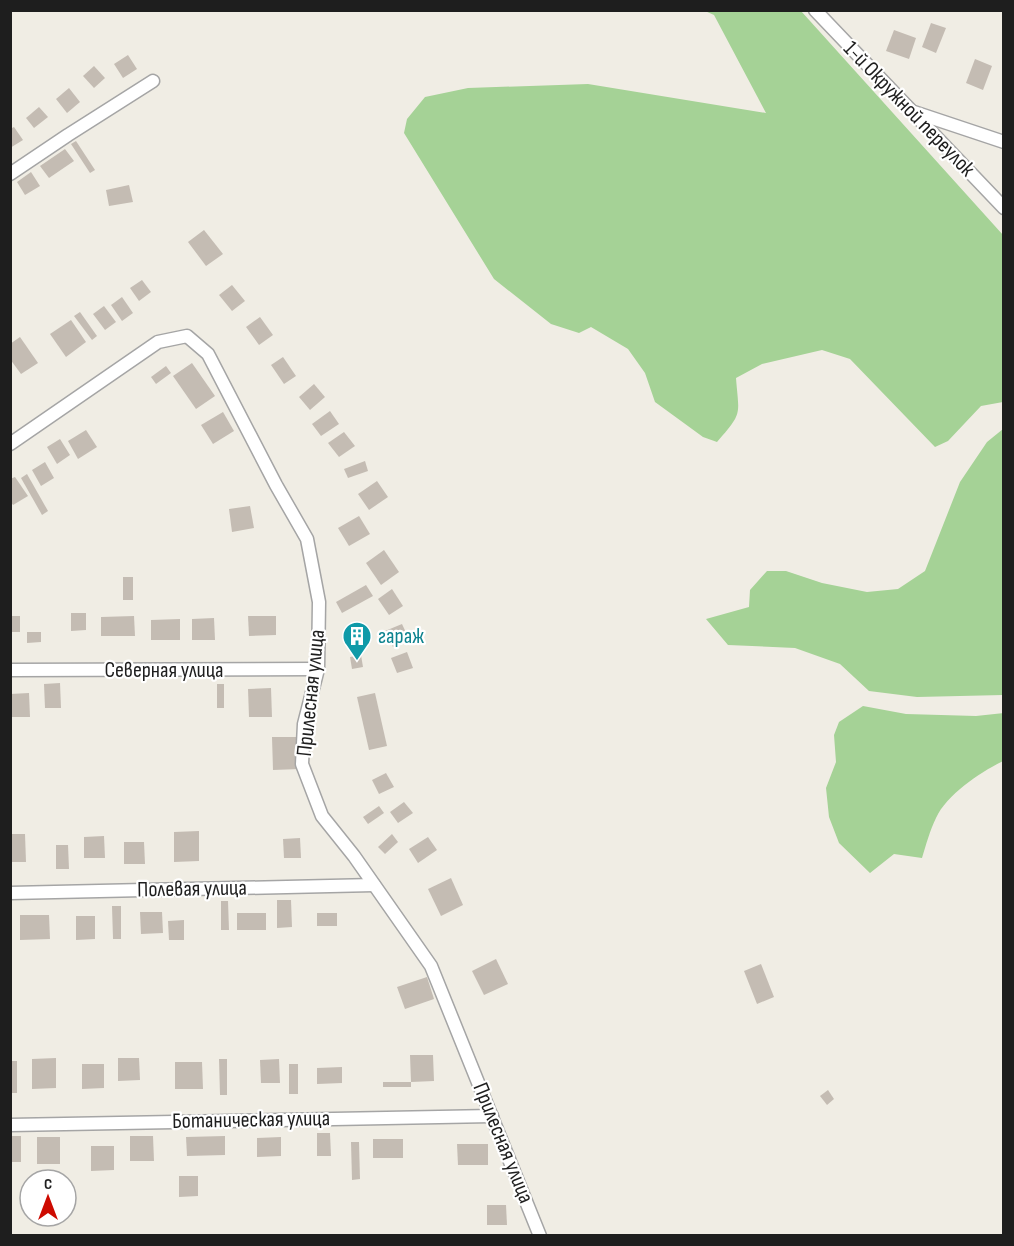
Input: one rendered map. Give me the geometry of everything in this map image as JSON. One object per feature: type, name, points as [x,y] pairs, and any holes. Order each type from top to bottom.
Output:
[{"type":"street","name":"1-й Окружной переулок","points":[[815,10],[1004,208]]},
{"type":"street","points":[[10,174],[153,81]]},
{"type":"street","points":[[910,111],[1004,142]]},
{"type":"street","name":"Прилесная улица","points":[[10,444],[158,342],[187,336],[208,354],[276,485],[307,539],[319,602],[318,669],[304,724],[302,764],[322,816],[431,966],[540,1236]]},
{"type":"street","name":"Северная улица","points":[[10,670],[318,669]]},
{"type":"street","name":"Полевая улица","points":[[10,893],[374,885]]},
{"type":"street","name":"Ботаническая улица","points":[[10,1125],[492,1116]]},
{"type":"green space","points":[[705,11],[801,11],[1003,235],[1003,402],[981,406],[948,441],[935,447],[850,359],[822,350],[762,364],[736,378],[738,407],[735,419],[717,442],[703,437],[655,402],[645,373],[628,349],[591,327],[579,333],[551,324],[494,279],[404,133],[407,119],[425,97],[468,88],[588,84],[766,113],[714,15]]},
{"type":"green space","points":[[1003,429],[1003,695],[917,697],[869,691],[840,664],[795,648],[728,645],[706,619],[749,607],[750,590],[767,571],[786,571],[822,583],[867,592],[898,589],[925,571],[960,482],[987,442]]},
{"type":"green space","points":[[863,706],[906,714],[976,716],[1004,713],[1003,761],[956,792],[941,809],[922,858],[894,854],[870,873],[839,843],[829,817],[826,788],[836,762],[834,735],[839,722]]},
{"type":"building","points":[[931,23],[946,28],[936,53],[922,47]]},
{"type":"building","points":[[894,30],[916,38],[909,59],[886,51]]},
{"type":"building","points":[[128,55],[137,69],[123,78],[114,64]]},
{"type":"building","points":[[975,59],[992,66],[983,90],[966,83]]},
{"type":"building","points":[[94,66],[105,78],[94,88],[83,76]]},
{"type":"building","points":[[69,88],[80,102],[67,113],[56,99]]},
{"type":"building","points":[[39,107],[48,117],[34,128],[26,118]]},
{"type":"building","points":[[14,127],[23,140],[10,148],[10,129]]},
{"type":"building","points":[[76,141],[95,170],[90,173],[71,144]]},
{"type":"building","points":[[65,149],[74,161],[49,178],[40,166]]},
{"type":"building","points":[[31,172],[40,186],[25,195],[17,182]]},
{"type":"building","points":[[129,185],[133,202],[109,206],[106,190]]},
{"type":"building","points":[[204,230],[223,254],[206,266],[188,242]]},
{"type":"building","points":[[142,280],[151,292],[139,301],[130,288]]},
{"type":"building","points":[[232,285],[245,301],[232,311],[219,295]]},
{"type":"building","points":[[122,297],[133,313],[122,321],[111,305]]},
{"type":"building","points":[[104,306],[116,322],[105,330],[93,314]]},
{"type":"building","points":[[80,312],[97,336],[92,340],[74,316]]},
{"type":"building","points":[[260,317],[273,335],[259,345],[246,327]]},
{"type":"building","points":[[71,320],[86,342],[66,357],[50,334]]},
{"type":"building","points":[[20,337],[38,363],[21,374],[10,359],[10,344]]},
{"type":"building","points":[[283,357],[296,376],[284,384],[271,365]]},
{"type":"building","points":[[192,363],[215,396],[196,409],[173,376]]},
{"type":"building","points":[[166,366],[171,373],[156,384],[151,377]]},
{"type":"building","points":[[314,384],[325,397],[310,410],[299,397]]},
{"type":"building","points":[[330,411],[339,424],[321,436],[312,424]]},
{"type":"building","points":[[223,412],[234,431],[213,444],[201,425]]},
{"type":"building","points":[[86,430],[97,447],[78,459],[68,441]]},
{"type":"building","points":[[344,432],[355,446],[339,457],[328,443]]},
{"type":"building","points":[[60,439],[70,455],[57,464],[47,447]]},
{"type":"building","points":[[365,461],[368,471],[348,478],[344,469]]},
{"type":"building","points":[[45,462],[54,478],[41,486],[32,470]]},
{"type":"building","points":[[27,474],[48,511],[42,515],[21,478]]},
{"type":"building","points":[[15,477],[28,496],[13,505],[10,501],[10,479]]},
{"type":"building","points":[[377,481],[388,497],[369,510],[358,494]]},
{"type":"building","points":[[250,506],[254,528],[232,532],[229,509]]},
{"type":"building","points":[[359,516],[370,534],[349,546],[338,528]]},
{"type":"building","points":[[384,550],[399,572],[381,585],[366,563]]},
{"type":"building","points":[[123,577],[133,577],[133,600],[123,600]]},
{"type":"building","points":[[366,585],[373,596],[342,613],[336,602]]},
{"type":"building","points":[[392,589],[403,606],[389,615],[378,599]]},
{"type":"building","points":[[71,613],[86,613],[86,630],[71,631]]},
{"type":"building","points":[[10,616],[20,616],[20,632],[10,632]]},
{"type":"building","points":[[134,616],[135,636],[101,636],[101,617]]},
{"type":"building","points":[[248,616],[276,616],[276,635],[249,636]]},
{"type":"building","points":[[214,618],[215,640],[192,640],[192,619]]},
{"type":"building","points":[[180,619],[180,640],[151,640],[151,620]]},
{"type":"building","points":[[402,624],[409,639],[393,647],[385,631]]},
{"type":"building","points":[[27,632],[41,632],[41,642],[27,643]]},
{"type":"building","points":[[407,652],[413,668],[397,673],[391,658]]},
{"type":"building","name":"гараж","points":[[361,655],[363,667],[352,669],[350,657]]},
{"type":"building","points":[[60,683],[61,708],[45,708],[44,684]]},
{"type":"building","points":[[217,684],[224,684],[224,708],[217,708]]},
{"type":"building","points":[[271,688],[272,717],[249,717],[248,689]]},
{"type":"building","points":[[29,693],[30,717],[10,717],[10,694]]},
{"type":"building","points":[[375,693],[387,746],[369,750],[357,697]]},
{"type":"building","points":[[272,737],[300,737],[300,769],[273,770]]},
{"type":"building","points":[[386,773],[394,787],[379,794],[372,780]]},
{"type":"building","points":[[404,802],[413,813],[398,823],[390,812]]},
{"type":"building","points":[[379,806],[384,813],[368,824],[363,817]]},
{"type":"building","points":[[199,831],[199,861],[174,862],[174,832]]},
{"type":"building","points":[[10,834],[25,834],[26,862],[10,862]]},
{"type":"building","points":[[392,834],[398,842],[385,854],[378,847]]},
{"type":"building","points":[[104,836],[105,858],[84,858],[84,837]]},
{"type":"building","points":[[428,837],[437,850],[418,863],[409,849]]},
{"type":"building","points":[[300,838],[301,858],[284,858],[283,839]]},
{"type":"building","points":[[124,842],[144,842],[145,864],[124,864]]},
{"type":"building","points":[[56,845],[68,845],[69,869],[56,869]]},
{"type":"building","points":[[451,878],[463,905],[441,916],[428,889]]},
{"type":"building","points":[[277,900],[291,900],[292,927],[277,928]]},
{"type":"building","points":[[221,901],[228,901],[229,930],[221,930]]},
{"type":"building","points":[[112,906],[121,906],[121,939],[113,939]]},
{"type":"building","points":[[140,912],[162,912],[163,933],[141,934]]},
{"type":"building","points":[[237,913],[266,913],[266,930],[237,930]]},
{"type":"building","points":[[317,913],[337,913],[337,926],[317,926]]},
{"type":"building","points":[[20,915],[49,915],[50,939],[20,940]]},
{"type":"building","points":[[76,916],[95,916],[95,939],[76,940]]},
{"type":"building","points":[[184,920],[184,940],[169,940],[168,921]]},
{"type":"building","points":[[496,959],[508,984],[484,995],[472,971]]},
{"type":"building","points":[[761,964],[774,997],[757,1004],[744,971]]},
{"type":"building","points":[[427,977],[434,999],[405,1009],[397,987]]},
{"type":"building","points":[[410,1055],[433,1055],[434,1081],[411,1082]]},
{"type":"building","points":[[56,1058],[56,1088],[32,1089],[32,1059]]},
{"type":"building","points":[[118,1058],[139,1058],[140,1080],[118,1081]]},
{"type":"building","points":[[219,1059],[227,1059],[227,1095],[220,1095]]},
{"type":"building","points":[[279,1059],[280,1083],[261,1083],[260,1060]]},
{"type":"building","points":[[10,1061],[17,1061],[17,1093],[10,1093]]},
{"type":"building","points":[[175,1062],[202,1062],[203,1089],[175,1089]]},
{"type":"building","points":[[82,1064],[104,1064],[104,1088],[82,1089]]},
{"type":"building","points":[[289,1064],[298,1064],[298,1094],[289,1094]]},
{"type":"building","points":[[342,1067],[342,1083],[317,1084],[317,1068]]},
{"type":"building","points":[[383,1082],[411,1082],[411,1087],[383,1087]]},
{"type":"building","points":[[828,1090],[834,1099],[827,1105],[820,1096]]},
{"type":"building","points":[[317,1133],[330,1133],[331,1156],[317,1156]]},
{"type":"building","points":[[12,1136],[21,1136],[21,1162],[12,1162]]},
{"type":"building","points":[[130,1136],[153,1136],[154,1161],[130,1161]]},
{"type":"building","points":[[225,1136],[225,1155],[187,1156],[186,1137]]},
{"type":"building","points":[[37,1137],[60,1137],[60,1164],[37,1164]]},
{"type":"building","points":[[281,1137],[281,1156],[257,1157],[257,1138]]},
{"type":"building","points":[[373,1139],[403,1139],[403,1158],[373,1158]]},
{"type":"building","points":[[351,1142],[359,1142],[360,1179],[352,1180]]},
{"type":"building","points":[[457,1144],[488,1144],[488,1165],[458,1165]]},
{"type":"building","points":[[91,1146],[114,1146],[114,1170],[91,1171]]},
{"type":"building","points":[[179,1176],[198,1176],[198,1196],[179,1197]]},
{"type":"building","points":[[487,1205],[506,1205],[507,1225],[487,1225]]},
{"type":"place","name":"гараж","points":[[357,662]]}]
